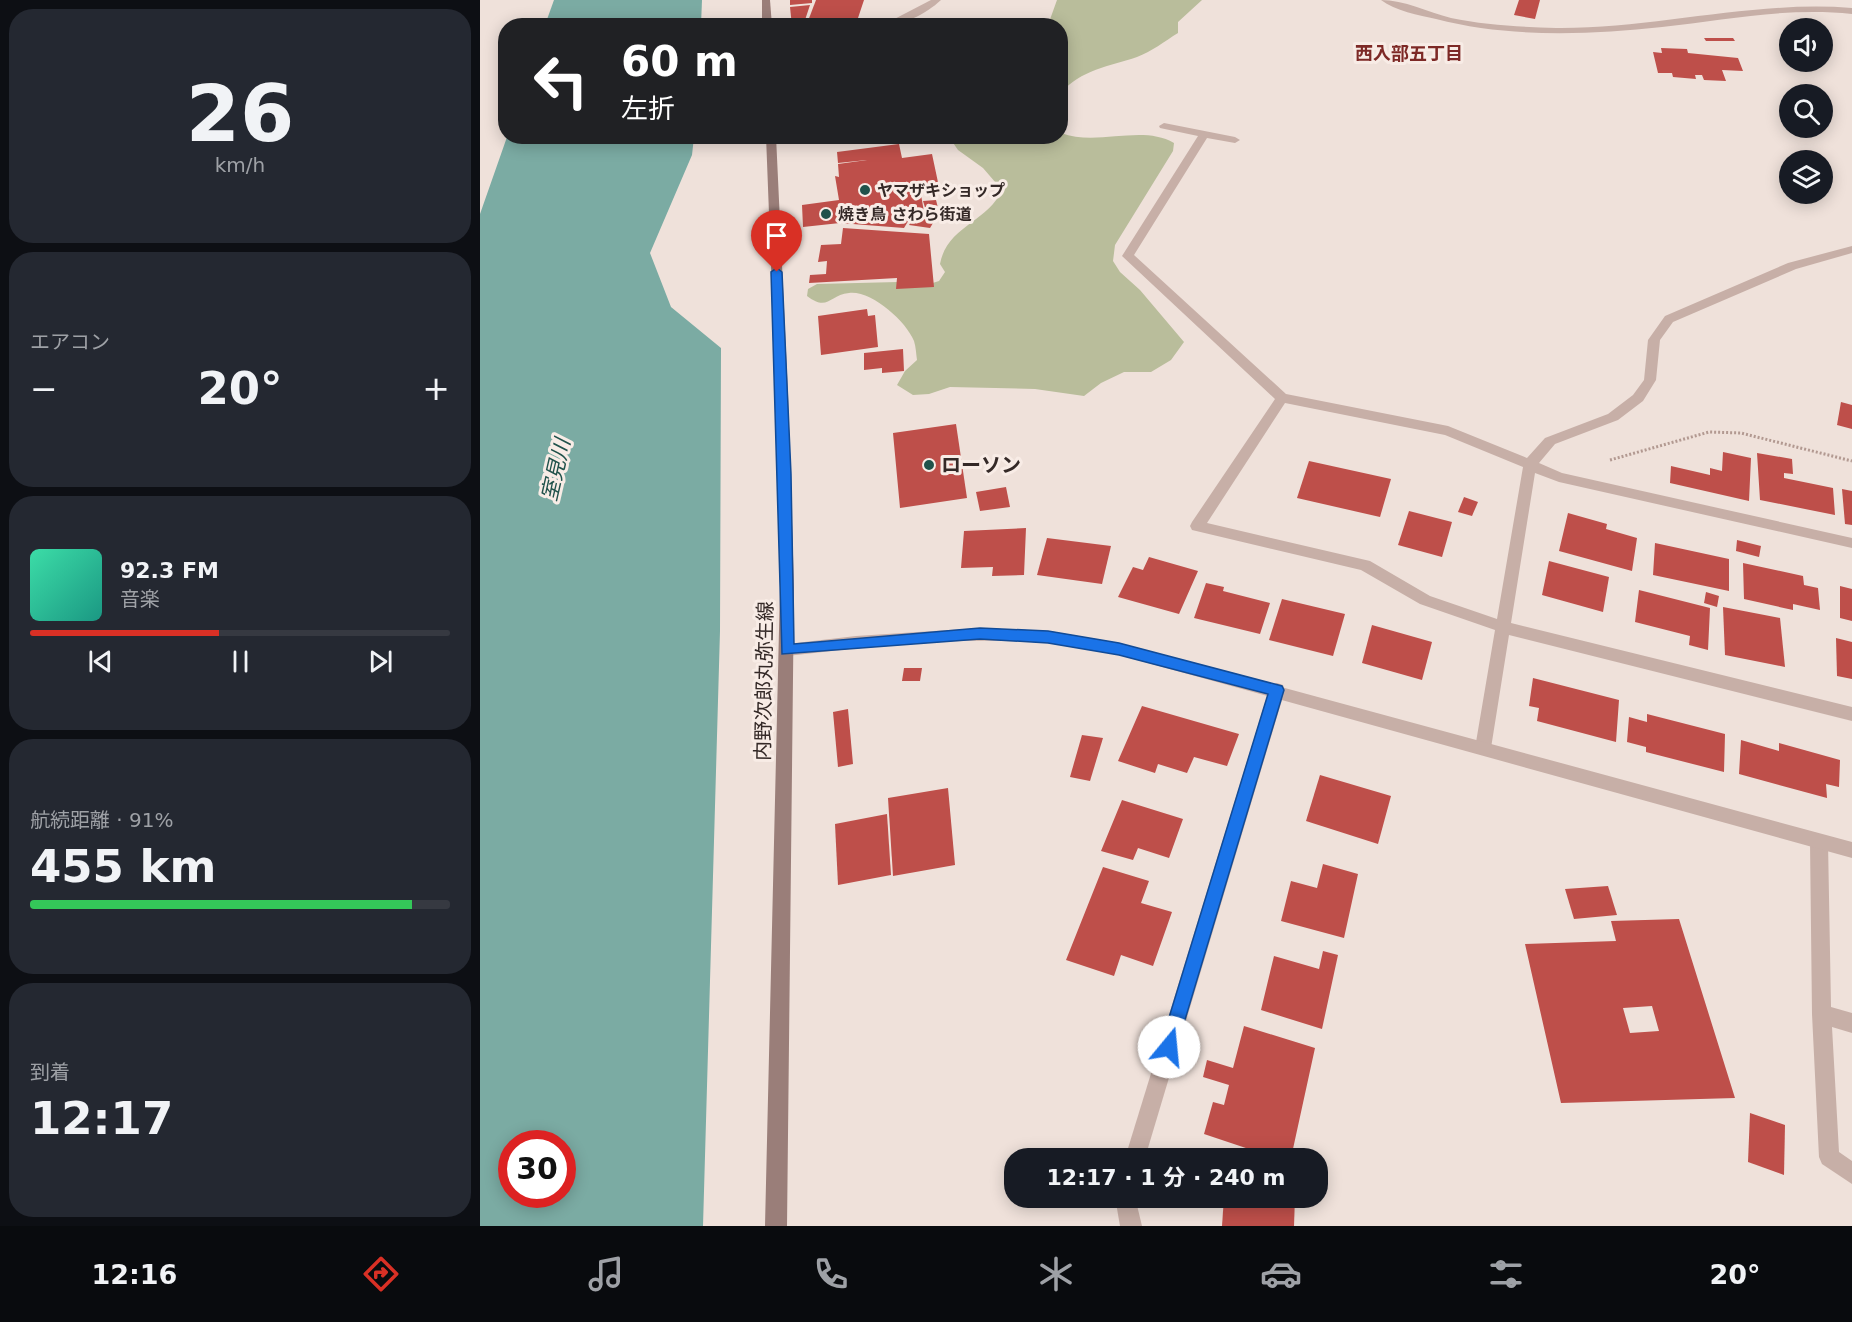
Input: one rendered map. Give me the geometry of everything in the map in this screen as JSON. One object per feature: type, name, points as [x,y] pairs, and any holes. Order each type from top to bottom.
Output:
[{"type":"main road","points":[[766,0],[767,18]]},
{"type":"main road","name":"内野次郎丸弥生線","points":[[771,144],[785,474],[787,650],[776,1226]]},
{"type":"street","points":[[904,18],[937,0]]},
{"type":"street","points":[[1385,0],[1426,15],[1468,24],[1544,30],[1661,24],[1803,6],[1852,11]]},
{"type":"street","points":[[1164,126],[1235,140]]},
{"type":"street","points":[[1204,134],[1128,256],[1282,398],[1448,431],[1559,477],[1852,543]]},
{"type":"street","points":[[1483,748],[1530,464],[1550,441],[1613,417],[1638,398],[1650,380],[1654,340],[1669,319],[1792,266],[1852,249]]},
{"type":"street","points":[[1282,398],[1197,526],[1365,565],[1425,600],[1503,627],[1852,714]]},
{"type":"street","points":[[787,650],[856,642],[980,634],[1048,637],[1119,649],[1276,690],[1852,850]]},
{"type":"street","points":[[1138,1148],[1276,690]]},
{"type":"street","points":[[1819,842],[1822,1014],[1829,1157],[1852,1174]]},
{"type":"street","points":[[1822,1014],[1852,1023]]},
{"type":"street","points":[[1127,1208],[1131,1226]]},
{"type":"path","points":[[1583,482],[1595,465],[1709,432],[1741,433],[1852,461]]},
{"type":"green space","points":[[1057,0],[1202,0],[1178,22],[1178,33],[1142,55],[1086,74],[1068,86],[1068,18],[1051,18]]},
{"type":"green space","points":[[1068,135],[1089,138],[1147,135],[1174,143],[1173,151],[1115,245],[1113,261],[1120,272],[1140,290],[1184,342],[1171,360],[1151,372],[1124,372],[1101,383],[1084,396],[1035,389],[950,387],[929,394],[913,395],[897,385],[905,371],[917,360],[914,341],[896,316],[887,308],[858,293],[842,294],[820,303],[807,296],[808,289],[817,284],[898,282],[923,286],[939,281],[945,272],[940,264],[944,251],[959,232],[996,201],[1002,190],[983,168],[958,150],[954,144],[1068,144]]},
{"type":"water","points":[[554,0],[702,0],[701,18],[548,18]]},
{"type":"water","name":"室見川","points":[[505,144],[693,144],[692,155],[650,253],[671,307],[721,348],[720,631],[703,1226],[480,1226],[480,214]]},
{"type":"building","points":[[790,0],[812,0],[812,3],[790,5]]},
{"type":"building","points":[[816,0],[864,0],[858,18],[809,18]]},
{"type":"building","points":[[1519,0],[1540,0],[1535,19],[1514,15]]},
{"type":"building","points":[[810,5],[806,18],[791,18],[790,7]]},
{"type":"building","points":[[1704,38],[1733,38],[1735,41],[1706,41]]},
{"type":"building","points":[[1661,48],[1687,49],[1688,53],[1738,58],[1743,71],[1722,70],[1726,81],[1704,80],[1702,75],[1695,75],[1696,79],[1673,77],[1672,73],[1658,73],[1653,52],[1662,53]]},
{"type":"building","points":[[899,144],[902,158],[932,154],[939,187],[920,189],[924,212],[913,213],[904,228],[840,223],[803,227],[802,205],[839,200],[835,176],[839,177],[838,164],[867,160],[838,163],[837,152]]},
{"type":"building","points":[[936,200],[939,212],[927,214],[923,201]]},
{"type":"building","points":[[916,215],[936,218],[930,228],[909,225]]},
{"type":"building","points":[[843,228],[929,234],[934,287],[896,289],[897,278],[809,283],[810,275],[826,274],[827,261],[818,262],[821,245],[841,244]]},
{"type":"building","points":[[867,309],[868,316],[875,315],[878,347],[821,355],[818,316]]},
{"type":"building","points":[[903,349],[904,371],[882,373],[882,368],[864,370],[864,353]]},
{"type":"building","points":[[1841,402],[1852,405],[1852,429],[1837,425]]},
{"type":"building","name":"ローソン","points":[[956,424],[967,498],[900,508],[893,433]]},
{"type":"building","points":[[1723,452],[1751,458],[1749,501],[1670,483],[1671,466],[1710,475],[1710,468],[1722,471]]},
{"type":"building","points":[[1757,453],[1792,459],[1793,474],[1784,473],[1784,478],[1833,488],[1835,515],[1760,500]]},
{"type":"building","points":[[1309,461],[1391,479],[1380,517],[1297,498]]},
{"type":"building","points":[[1006,487],[1010,507],[980,511],[976,492]]},
{"type":"building","points":[[1842,489],[1852,491],[1852,525],[1845,524]]},
{"type":"building","points":[[1464,497],[1478,502],[1472,516],[1458,512]]},
{"type":"building","points":[[1409,511],[1452,522],[1442,557],[1398,545]]},
{"type":"building","points":[[1568,513],[1607,524],[1606,529],[1637,538],[1632,571],[1559,551]]},
{"type":"building","points":[[1026,528],[1024,575],[992,576],[993,567],[961,568],[964,531]]},
{"type":"building","points":[[1047,538],[1111,546],[1102,584],[1037,575]]},
{"type":"building","points":[[1737,540],[1761,546],[1759,557],[1736,551]]},
{"type":"building","points":[[1655,543],[1729,559],[1729,591],[1653,575]]},
{"type":"building","points":[[1149,557],[1198,571],[1179,614],[1118,597],[1133,567],[1143,570]]},
{"type":"building","points":[[1549,561],[1609,577],[1603,612],[1542,595]]},
{"type":"building","points":[[1743,563],[1803,576],[1804,585],[1818,588],[1820,610],[1793,604],[1793,610],[1744,599]]},
{"type":"building","points":[[1206,583],[1224,587],[1223,591],[1270,603],[1260,634],[1194,618]]},
{"type":"building","points":[[1840,586],[1852,589],[1852,621],[1840,618]]},
{"type":"building","points":[[1639,590],[1710,608],[1708,650],[1689,645],[1690,636],[1635,622]]},
{"type":"building","points":[[1706,592],[1719,596],[1717,607],[1704,603]]},
{"type":"building","points":[[1282,599],[1345,614],[1333,656],[1269,640]]},
{"type":"building","points":[[1723,607],[1780,618],[1785,667],[1725,655]]},
{"type":"building","points":[[1372,625],[1432,642],[1422,680],[1362,663]]},
{"type":"building","points":[[1836,638],[1852,642],[1852,679],[1837,676]]},
{"type":"building","points":[[904,668],[922,668],[920,681],[902,681]]},
{"type":"building","points":[[1533,678],[1619,700],[1616,742],[1537,721],[1539,708],[1529,706]]},
{"type":"building","points":[[1142,706],[1239,734],[1227,766],[1194,757],[1187,773],[1158,764],[1155,773],[1118,761]]},
{"type":"building","points":[[848,709],[853,764],[838,767],[833,712]]},
{"type":"building","points":[[1647,714],[1725,734],[1724,772],[1646,752],[1646,747],[1627,742],[1629,717],[1647,722]]},
{"type":"building","points":[[1082,735],[1103,738],[1090,781],[1070,777]]},
{"type":"building","points":[[1741,740],[1779,751],[1779,743],[1840,760],[1839,787],[1826,784],[1827,798],[1739,774]]},
{"type":"building","points":[[1320,775],[1391,796],[1378,844],[1306,821]]},
{"type":"building","points":[[948,788],[955,865],[893,876],[888,798]]},
{"type":"building","points":[[1122,800],[1183,819],[1169,858],[1138,848],[1133,860],[1101,851]]},
{"type":"building","points":[[887,814],[891,875],[838,885],[835,824]]},
{"type":"building","points":[[1323,864],[1358,874],[1344,938],[1281,921],[1291,881],[1317,888]]},
{"type":"building","points":[[1103,867],[1149,881],[1141,903],[1172,912],[1153,966],[1121,955],[1114,976],[1066,960]]},
{"type":"building","points":[[1608,886],[1617,915],[1574,919],[1565,889]]},
{"type":"building","points":[[1679,919],[1735,1098],[1561,1103],[1525,944],[1616,941],[1611,921]],"holes":[[[1652,1006],[1659,1031],[1630,1033],[1623,1008]]]},
{"type":"building","points":[[1323,951],[1338,955],[1322,1029],[1261,1010],[1274,956],[1319,969]]},
{"type":"building","points":[[1244,1026],[1315,1048],[1293,1148],[1246,1148],[1204,1134],[1213,1102],[1224,1105],[1229,1085],[1203,1077],[1207,1060],[1233,1068]]},
{"type":"building","points":[[1750,1113],[1785,1125],[1784,1175],[1748,1162]]},
{"type":"building","points":[[1223,1208],[1295,1208],[1294,1226],[1222,1226]]},
{"type":"place","name":"ヤマザキショップ","points":[[865,190]]},
{"type":"place","name":"焼き鳥 さわら街道","points":[[826,214]]},
{"type":"place","name":"ローソン","points":[[929,465]]},
{"type":"district","name":"西入部五丁目","points":[[1409,53]]},
{"type":"route","points":[[777,272],[785,474],[787,650],[856,642],[980,634],[1048,637],[1119,649],[1276,690],[1169,1047]]}]
